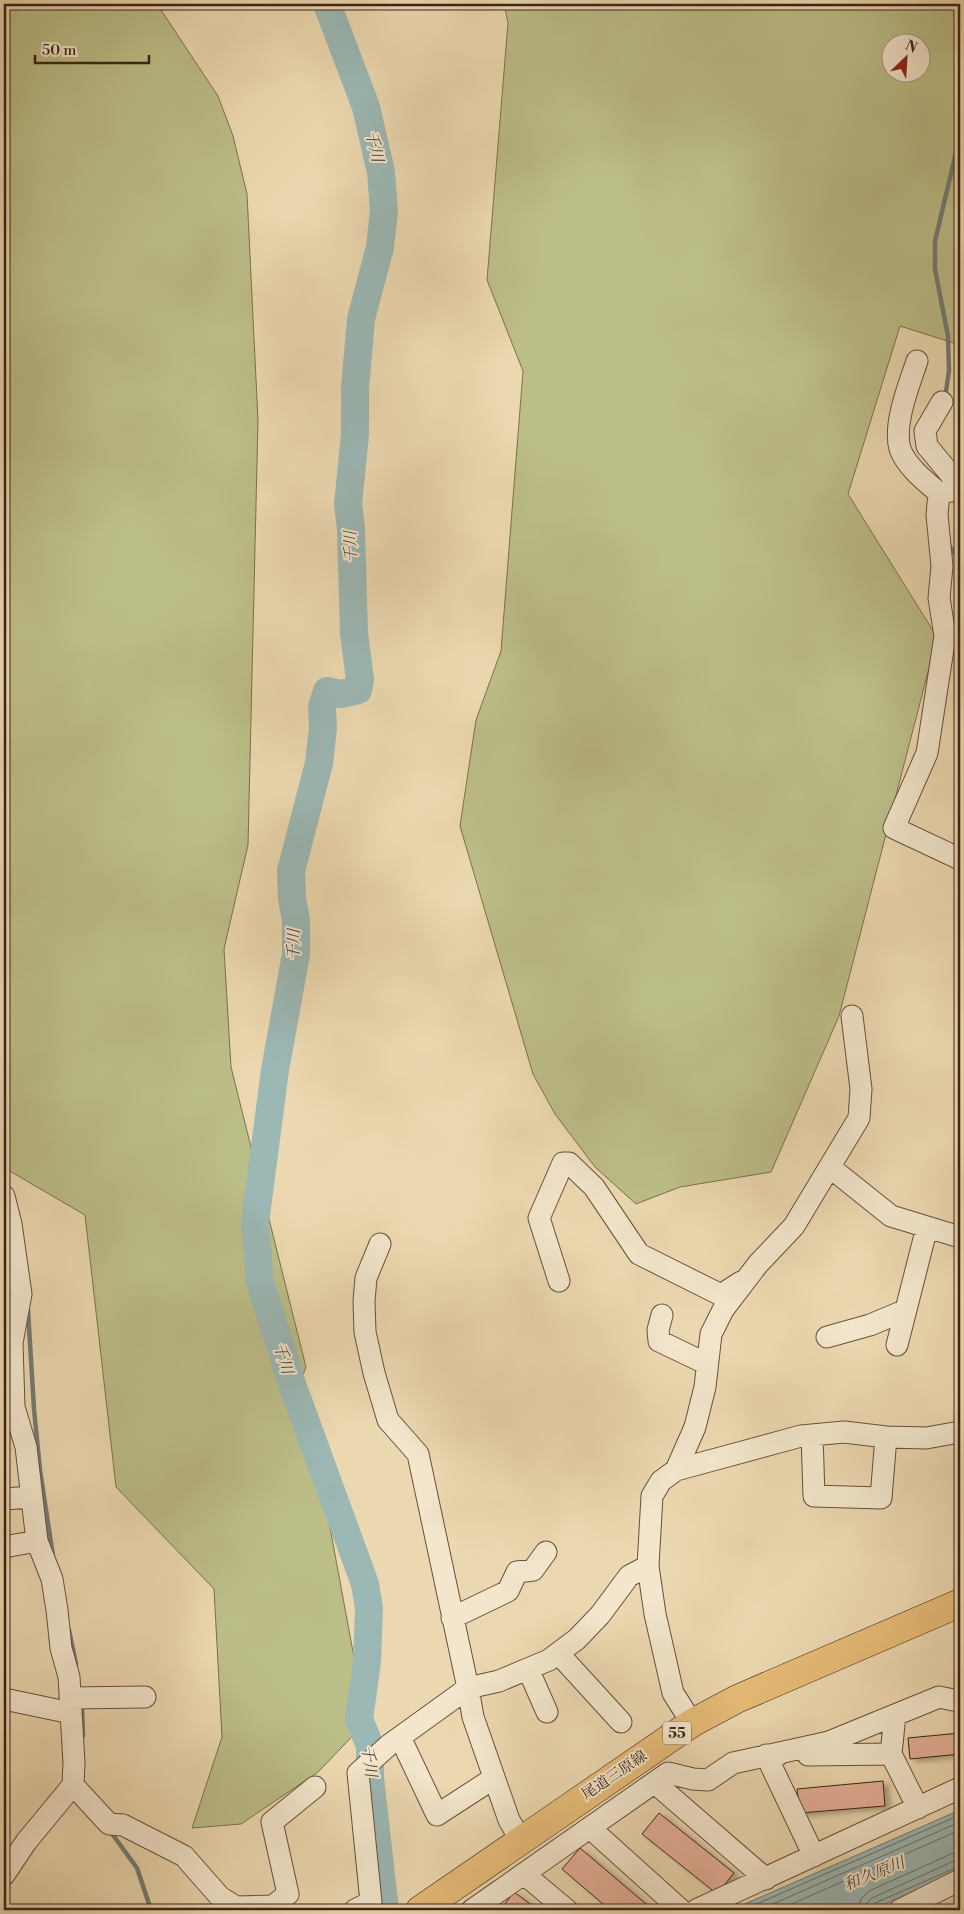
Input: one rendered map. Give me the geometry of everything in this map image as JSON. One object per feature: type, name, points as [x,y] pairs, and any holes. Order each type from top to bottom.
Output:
[{"type":"main road","name":"尾道三原線","points":[[420,1910],[520,1839],[692,1723],[737,1699],[960,1603]]},
{"type":"street","points":[[917,360],[902,410],[898,436],[901,450],[918,476],[952,492]]},
{"type":"street","points":[[942,402],[925,431],[927,446],[951,475],[952,492],[937,515],[942,566],[940,598],[945,636],[927,754],[894,828],[960,859]]},
{"type":"street","points":[[676,1470],[695,1428],[704,1387],[711,1334],[724,1310],[747,1278],[794,1226],[859,1118],[861,1089],[852,1016]]},
{"type":"street","points":[[559,1281],[539,1218],[563,1163],[569,1163],[594,1187],[639,1254],[721,1295],[747,1278]]},
{"type":"street","points":[[830,1168],[891,1216],[960,1237]]},
{"type":"street","points":[[4,1196],[11,1224],[11,1276],[21,1294],[12,1343],[14,1407],[26,1447],[37,1541],[52,1579],[61,1648],[69,1677],[74,1763],[73,1785],[26,1842],[4,1875]]},
{"type":"street","points":[[897,1345],[927,1227]]},
{"type":"street","points":[[380,1244],[366,1278],[364,1301],[365,1332],[374,1373],[388,1420],[418,1454],[473,1717],[509,1820],[520,1839]]},
{"type":"street","points":[[827,1337],[870,1325],[906,1310]]},
{"type":"street","points":[[662,1315],[658,1330],[659,1341],[707,1364]]},
{"type":"street","points":[[692,1723],[673,1693],[655,1614],[648,1566],[652,1496],[661,1481],[676,1470],[801,1436],[844,1432],[886,1437],[926,1438],[960,1432]]},
{"type":"street","points":[[812,1435],[814,1496],[881,1498],[886,1437]]},
{"type":"street","points":[[4,1499],[32,1497]]},
{"type":"street","points":[[4,1547],[37,1541]]},
{"type":"street","points":[[452,1618],[508,1591],[517,1572],[533,1570],[546,1552]]},
{"type":"street","points":[[355,1910],[371,1902],[358,1773],[400,1737],[468,1688],[499,1681],[549,1660],[577,1639],[600,1615],[629,1576],[648,1566]]},
{"type":"street","points":[[960,1603],[960,1613]]},
{"type":"street","points":[[558,1653],[621,1722]]},
{"type":"street","points":[[528,1669],[547,1712]]},
{"type":"street","points":[[4,1699],[70,1706],[145,1697]]},
{"type":"street","points":[[472,1910],[655,1783],[668,1772],[693,1779],[708,1780],[733,1763],[829,1742],[939,1697],[960,1703]]},
{"type":"street","points":[[895,1715],[891,1754],[918,1808]]},
{"type":"street","points":[[400,1737],[437,1815],[494,1778]]},
{"type":"street","points":[[766,1755],[891,1754]]},
{"type":"street","points":[[766,1755],[814,1856]]},
{"type":"street","points":[[655,1783],[766,1879]]},
{"type":"street","points":[[73,1785],[109,1824],[123,1825],[184,1856],[220,1897],[236,1909],[273,1906],[288,1894],[272,1822],[315,1787]]},
{"type":"street","points":[[696,1910],[960,1788]]},
{"type":"street","points":[[590,1828],[682,1910]]},
{"type":"street","points":[[524,1874],[567,1910]]},
{"type":"street","points":[[900,1910],[960,1880]]},
{"type":"green space","points":[[4,4],[157,4],[218,96],[233,136],[247,194],[258,420],[248,845],[224,949],[231,1067],[306,1367],[293,1402],[329,1522],[366,1722],[318,1772],[241,1824],[192,1828],[222,1737],[214,1589],[116,1487],[85,1215],[8,1170],[4,1157]]},
{"type":"green space","points":[[504,4],[960,4],[960,345],[900,326],[848,494],[937,637],[839,1016],[771,1172],[680,1187],[636,1204],[595,1167],[555,1114],[533,1074],[460,826],[476,720],[501,651],[523,371],[487,280],[508,23]]},
{"type":"water","name":"和久原川","points":[[960,1810],[960,1870],[872,1910],[731,1910]]},
{"type":"building","points":[[960,1733],[960,1754],[910,1759],[908,1738]]},
{"type":"building","points":[[883,1781],[885,1806],[800,1813],[797,1789]]},
{"type":"building","points":[[659,1813],[734,1873],[717,1894],[642,1834]]},
{"type":"building","points":[[580,1848],[653,1910],[610,1910],[562,1869]]},
{"type":"building","points":[[514,1892],[538,1910],[500,1910]]},
{"type":"waterway","name":"千川","points":[[327,4],[366,107],[381,172],[384,211],[380,247],[361,319],[355,388],[355,435],[348,504],[351,528],[354,633],[360,680],[358,690],[341,694],[327,691],[322,707],[323,728],[319,763],[291,871],[292,899],[296,920],[296,954],[275,1070],[255,1223],[260,1282],[292,1384],[365,1584],[369,1608],[367,1662],[359,1719],[370,1746],[370,1778],[385,1910]]},
{"type":"waterway","points":[[945,398],[949,371],[948,336],[935,269],[935,241],[960,129]]},
{"type":"waterway","points":[[948,544],[960,561]]},
{"type":"waterway","points":[[28,1310],[40,1470],[53,1556]]},
{"type":"waterway","points":[[69,1630],[76,1664]]},
{"type":"waterway","points":[[82,1704],[83,1736]]},
{"type":"waterway","points":[[110,1831],[137,1868],[151,1910]]}]
